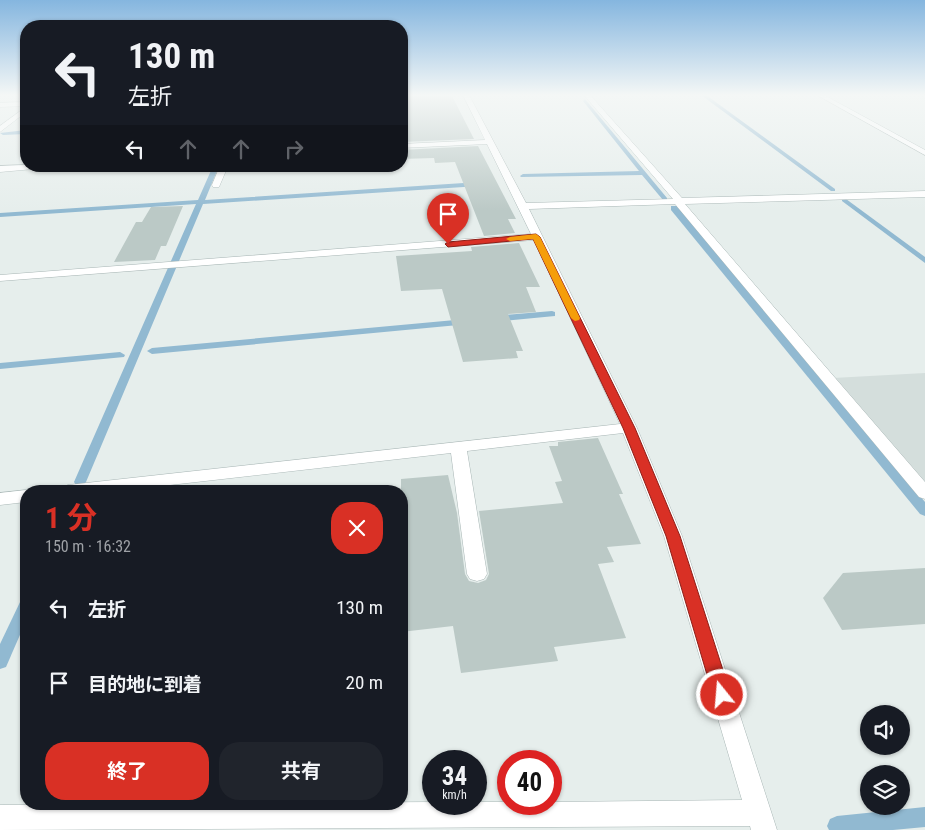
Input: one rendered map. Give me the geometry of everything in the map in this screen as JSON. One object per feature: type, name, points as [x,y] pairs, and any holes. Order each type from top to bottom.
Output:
[{"type":"street","points":[[0,818],[761,821],[673,536],[629,428],[536,237],[523,206],[485,134]]},
{"type":"street","points":[[621,134],[925,493]]},
{"type":"street","points":[[890,134],[925,153]]},
{"type":"street","points":[[408,146],[489,142]]},
{"type":"street","points":[[0,169],[20,168]]},
{"type":"street","points":[[216,185],[221,172]]},
{"type":"street","points":[[523,206],[925,194]]},
{"type":"street","points":[[0,278],[536,237]]},
{"type":"street","points":[[121,485],[629,428]]},
{"type":"street","points":[[458,447],[478,574]]},
{"type":"street","points":[[0,499],[20,497]]},
{"type":"shaded area","points":[[925,373],[925,484],[833,378]]},
{"type":"building","points":[[408,134],[471,134],[474,139],[408,142]]},
{"type":"building","points":[[478,146],[516,219],[508,219],[515,233],[484,236],[455,162],[435,163],[434,158],[408,159],[408,150]]},
{"type":"building","points":[[183,206],[166,246],[161,246],[155,260],[114,262],[136,222],[142,222],[151,207]]},
{"type":"building","points":[[519,243],[540,287],[526,287],[536,312],[508,314],[523,351],[516,351],[518,358],[463,362],[442,289],[401,291],[396,256],[472,251],[471,247]]},
{"type":"building","points":[[598,438],[623,494],[619,494],[641,544],[607,547],[614,562],[598,564],[626,638],[554,647],[558,661],[461,673],[453,626],[408,631],[408,485],[401,485],[401,479],[448,475],[457,513],[465,574],[469,581],[478,583],[486,580],[489,574],[479,511],[563,503],[555,482],[562,481],[549,446],[558,446],[558,442]]},
{"type":"building","points":[[925,568],[925,624],[842,630],[823,598],[843,573]]},
{"type":"waterway","points":[[612,134],[644,173]]},
{"type":"waterway","points":[[756,134],[833,190]]},
{"type":"waterway","points":[[200,202],[213,172]]},
{"type":"waterway","points":[[523,176],[644,173]]},
{"type":"waterway","points":[[644,173],[665,199]]},
{"type":"waterway","points":[[200,202],[479,184]]},
{"type":"waterway","points":[[844,200],[925,261]]},
{"type":"waterway","points":[[0,215],[200,202]]},
{"type":"waterway","points":[[80,482],[200,202]]},
{"type":"waterway","points":[[674,208],[925,511]]},
{"type":"waterway","points":[[494,319],[552,314]]},
{"type":"waterway","points":[[152,351],[466,322]]},
{"type":"waterway","points":[[0,366],[120,355]]},
{"type":"waterway","points":[[0,662],[20,617]]},
{"type":"waterway","points":[[837,826],[925,817]]},
{"type":"slow traffic","points":[[510,239],[536,237],[575,318]]},
{"type":"route","points":[[448,244],[536,237],[629,428],[673,536],[722,695]]}]
